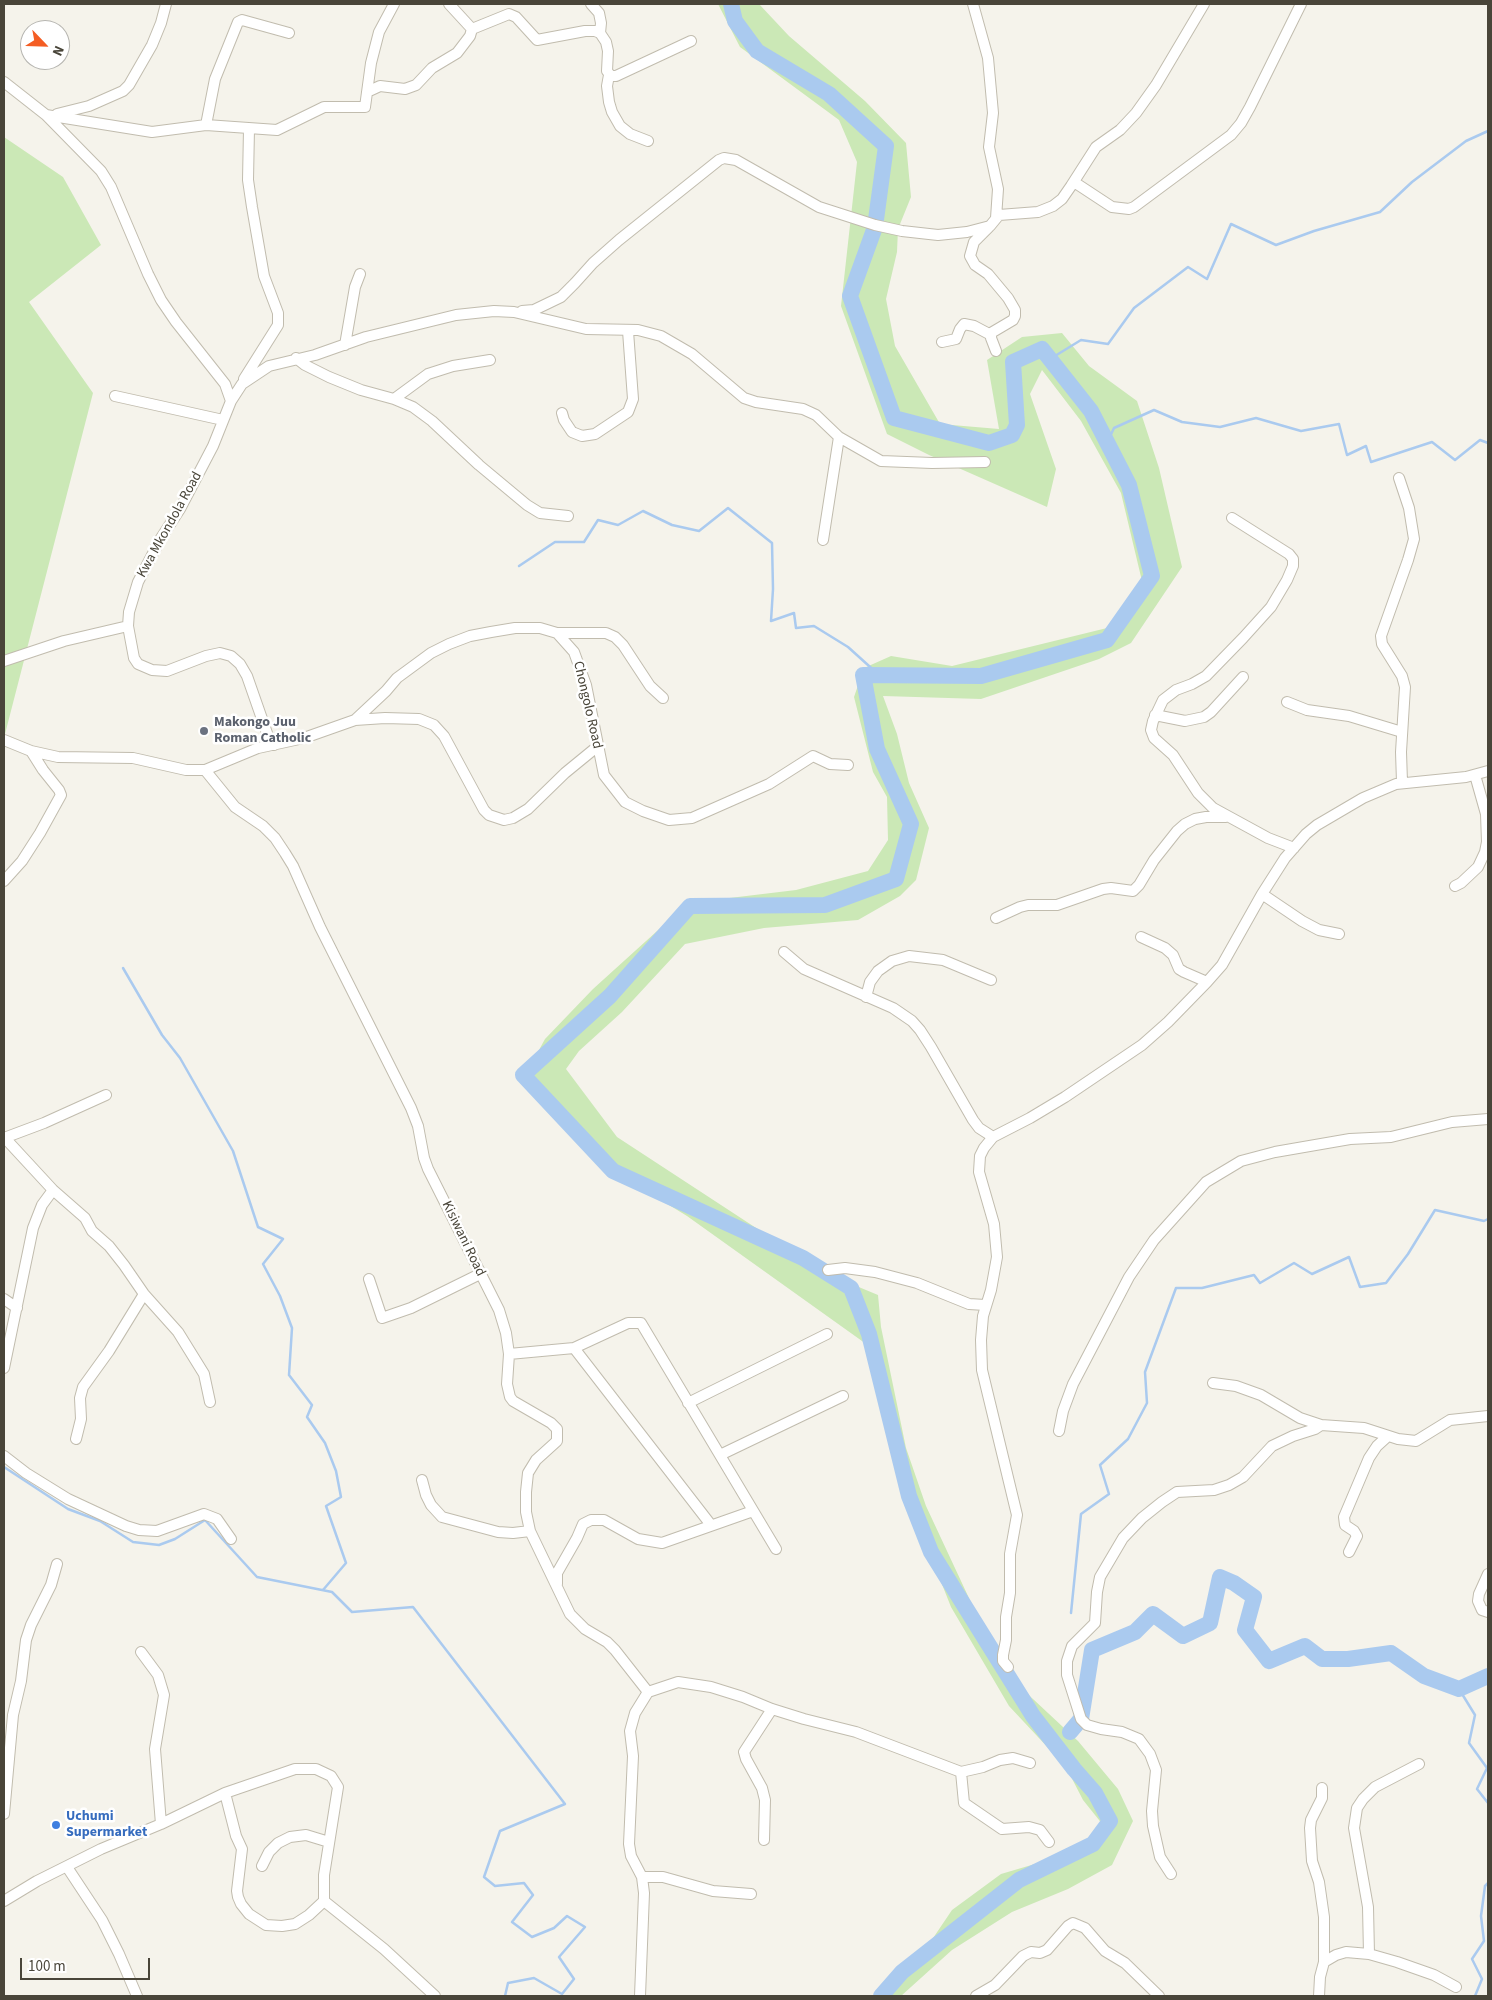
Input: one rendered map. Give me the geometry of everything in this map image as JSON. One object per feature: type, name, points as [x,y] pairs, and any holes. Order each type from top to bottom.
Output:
[{"type":"street","points":[[46,115],[89,106],[123,91],[129,85],[152,45],[166,4]]},
{"type":"street","points":[[46,115],[152,132],[206,125],[277,130],[324,107],[365,107],[371,63],[379,32],[394,4]]},
{"type":"street","points":[[449,4],[472,29]]},
{"type":"street","points":[[591,4],[599,13],[600,33]]},
{"type":"street","points":[[973,4],[988,58],[993,113],[989,147],[998,189],[993,222],[974,242],[970,256],[975,265],[988,274],[1008,298],[1015,310],[1013,320],[994,330],[991,335]]},
{"type":"street","points":[[242,384],[269,366],[296,358],[315,355],[366,337],[456,315],[494,311],[534,310],[561,297],[593,263],[619,240],[718,160],[724,158],[736,160],[819,207],[902,231],[938,235],[967,232],[993,222],[1005,214],[1038,212],[1053,206],[1062,199],[1096,147],[1126,126],[1156,86],[1204,4]]},
{"type":"street","points":[[1074,182],[1112,207],[1129,209],[1231,135],[1241,123],[1254,100],[1301,4]]},
{"type":"street","points":[[472,29],[509,14],[516,17],[537,40],[585,31],[600,33],[606,42],[608,51],[608,102],[612,112],[620,126],[630,134],[648,141]]},
{"type":"street","points":[[206,125],[215,79],[238,22],[242,20],[289,33]]},
{"type":"street","points":[[367,92],[380,86],[405,89],[416,85],[432,68],[457,53],[470,36],[472,29]]},
{"type":"street","points":[[609,75],[616,76],[691,41]]},
{"type":"street","points":[[4,82],[46,115],[101,171],[161,300],[225,384],[231,401]]},
{"type":"street","name":"Kwa Mkondola Road","points":[[249,128],[248,180],[261,262],[264,276],[278,313],[278,325],[231,401],[213,446],[146,566],[128,612],[128,626],[134,658],[138,664],[152,670],[167,671],[206,656],[220,653],[231,656],[240,664],[247,676],[266,729],[274,745]]},
{"type":"street","points":[[345,345],[354,293],[360,274]]},
{"type":"street","points":[[514,312],[586,329],[649,332],[661,336],[692,354],[744,398],[756,402],[802,409],[816,415],[839,437],[881,461],[891,463],[985,462]]},
{"type":"street","points":[[942,342],[956,339],[964,324],[974,326],[991,335],[996,351]]},
{"type":"street","points":[[562,413],[572,432],[582,436],[595,434],[628,412],[633,399],[628,331]]},
{"type":"street","points":[[296,358],[305,365],[329,377],[412,407],[432,421],[479,466],[527,505],[540,513],[568,516]]},
{"type":"street","points":[[394,399],[428,374],[453,366],[490,360]]},
{"type":"street","points":[[115,396],[223,420]]},
{"type":"street","points":[[823,540],[839,437]]},
{"type":"street","points":[[1399,478],[1409,508],[1414,539],[1381,636],[1382,644],[1402,676],[1405,687],[1402,732],[1402,782]]},
{"type":"street","points":[[1232,518],[1289,554],[1293,559],[1293,566],[1288,580],[1265,614],[1214,668],[1199,680],[1170,694],[1163,700],[1151,724],[1154,738],[1172,756],[1203,798],[1227,817],[1268,838],[1294,848]]},
{"type":"street","points":[[4,662],[64,640],[128,626]]},
{"type":"street","points":[[355,720],[397,678],[431,653],[470,636],[515,628],[540,628],[558,634],[606,633],[623,645],[650,686],[662,698]]},
{"type":"street","name":"Chongolo Road","points":[[558,634],[574,652],[580,667],[604,775],[625,802],[642,811],[669,820],[692,818],[774,782],[813,756],[830,764],[848,765]]},
{"type":"street","points":[[1155,715],[1185,721],[1204,717],[1211,712],[1243,677]]},
{"type":"street","points":[[1288,702],[1308,710],[1349,716],[1402,732]]},
{"type":"street","points":[[4,740],[31,752],[58,757],[109,756],[133,758],[186,770],[205,770],[242,754],[304,738],[355,720],[385,718],[419,719],[434,725],[444,736],[484,810],[489,815],[504,820],[513,818],[528,809],[565,773],[598,746]]},
{"type":"street","points":[[4,882],[22,861],[61,795],[60,790],[42,770],[31,752]]},
{"type":"street","name":"Kisiwani Road","points":[[205,770],[234,808],[262,826],[275,838],[293,866],[311,910],[411,1108],[418,1126],[428,1169],[499,1310],[506,1332],[509,1354],[507,1384],[510,1397],[513,1401],[555,1426],[558,1436],[555,1444],[536,1460],[528,1473],[526,1512],[530,1531],[548,1565],[557,1590],[576,1621],[615,1650],[648,1692]]},
{"type":"street","points":[[1008,1667],[1003,1661],[1003,1655],[1010,1593],[1010,1554],[1017,1515],[982,1370],[981,1328],[985,1305],[992,1290],[997,1257],[994,1224],[979,1172],[980,1156],[984,1148],[993,1137],[1066,1097],[1142,1045],[1168,1022],[1207,982],[1229,954],[1262,894],[1306,834],[1333,815],[1382,788],[1402,782],[1475,775],[1488,771]]},
{"type":"street","points":[[1454,886],[1461,884],[1478,867],[1487,842],[1486,814],[1475,775]]},
{"type":"street","points":[[996,918],[1020,907],[1028,905],[1057,905],[1103,889],[1111,888],[1133,891],[1139,886],[1154,860],[1185,824],[1195,819],[1206,817],[1227,817]]},
{"type":"street","points":[[1262,894],[1319,930],[1339,934]]},
{"type":"street","points":[[1141,937],[1165,948],[1173,955],[1179,969],[1207,982]]},
{"type":"street","points":[[784,952],[804,968],[903,1014],[920,1030],[973,1120],[979,1128],[993,1137]]},
{"type":"street","points":[[866,997],[870,982],[878,971],[892,961],[909,956],[943,960],[991,980]]},
{"type":"street","points":[[106,1095],[44,1123],[4,1137],[53,1190],[85,1218],[92,1231],[108,1246],[144,1294],[178,1332],[204,1374],[210,1402]]},
{"type":"street","points":[[1059,1431],[1063,1411],[1074,1384],[1129,1277],[1154,1240],[1206,1182],[1241,1161],[1275,1152],[1350,1139],[1391,1137],[1452,1122],[1488,1119]]},
{"type":"street","points":[[4,1368],[33,1228],[42,1205],[53,1190]]},
{"type":"street","points":[[828,1270],[845,1268],[875,1272],[917,1283],[969,1304],[985,1305]]},
{"type":"street","points":[[369,1279],[382,1318],[411,1308],[480,1274]]},
{"type":"street","points":[[76,1439],[81,1418],[80,1398],[83,1387],[110,1351],[144,1294]]},
{"type":"street","points":[[4,1299],[17,1308]]},
{"type":"street","points":[[509,1354],[574,1348],[628,1323],[641,1323],[776,1549]]},
{"type":"street","points":[[688,1403],[827,1334]]},
{"type":"street","points":[[574,1348],[711,1525]]},
{"type":"street","points":[[1213,1383],[1236,1386],[1261,1395],[1300,1418],[1321,1425],[1364,1428],[1398,1439],[1416,1441],[1450,1420],[1488,1416]]},
{"type":"street","points":[[720,1455],[843,1396]]},
{"type":"street","points":[[1171,1874],[1160,1858],[1153,1826],[1152,1811],[1156,1770],[1150,1754],[1139,1739],[1122,1732],[1087,1725],[1081,1719],[1067,1675],[1067,1661],[1072,1646],[1094,1623],[1100,1576],[1123,1538],[1142,1518],[1177,1492],[1214,1490],[1229,1485],[1243,1477],[1272,1446],[1321,1425]]},
{"type":"street","points":[[1349,1552],[1357,1536],[1354,1530],[1345,1525],[1344,1517],[1369,1458],[1377,1446],[1388,1436]]},
{"type":"street","points":[[4,1456],[26,1473],[68,1499],[126,1526],[139,1530],[157,1531],[204,1514],[217,1518],[232,1538]]},
{"type":"street","points":[[422,1480],[426,1495],[442,1517],[498,1532],[530,1531]]},
{"type":"street","points":[[557,1590],[557,1573],[583,1524],[591,1520],[604,1520],[638,1539],[662,1543],[753,1511]]},
{"type":"street","points":[[4,1814],[13,1715],[21,1681],[26,1640],[31,1625],[48,1592],[57,1564]]},
{"type":"street","points":[[1488,1574],[1478,1601],[1482,1610],[1488,1612]]},
{"type":"street","points":[[141,1652],[158,1675],[164,1695],[155,1749],[160,1824]]},
{"type":"street","points":[[640,1996],[644,1893],[642,1877],[632,1856],[629,1844],[633,1756],[630,1731],[635,1713],[648,1692],[678,1682],[743,1696],[772,1709],[856,1732],[961,1772],[1013,1758],[1030,1763]]},
{"type":"street","points":[[764,1840],[765,1800],[762,1788],[744,1752],[772,1709]]},
{"type":"street","points":[[1369,1954],[1368,1907],[1354,1828],[1357,1808],[1375,1787],[1419,1764]]},
{"type":"street","points":[[4,1901],[67,1866],[132,1834],[160,1824],[225,1793],[295,1769],[316,1769],[335,1780],[338,1787],[324,1875],[324,1901],[309,1915],[295,1924],[282,1926],[266,1925],[249,1914],[241,1904],[237,1891],[242,1849],[236,1836],[225,1793]]},
{"type":"street","points":[[961,1772],[964,1803],[1002,1830],[1029,1827],[1040,1830],[1048,1842]]},
{"type":"street","points":[[1319,1996],[1324,1962],[1324,1917],[1319,1882],[1312,1861],[1310,1828],[1311,1820],[1322,1798],[1322,1788]]},
{"type":"street","points":[[262,1866],[269,1852],[278,1843],[290,1837],[306,1835],[329,1842]]},
{"type":"street","points":[[67,1866],[102,1920],[137,1996]]},
{"type":"street","points":[[642,1877],[663,1877],[713,1890],[751,1894]]},
{"type":"street","points":[[324,1901],[384,1949],[435,1996]]},
{"type":"street","points":[[976,1996],[995,1985],[1024,1956],[1031,1952],[1040,1953],[1047,1950],[1068,1926],[1073,1923],[1085,1928],[1105,1951],[1125,1963],[1159,1996]]},
{"type":"street","points":[[1324,1962],[1346,1952],[1369,1954],[1434,1975],[1456,1987]]},
{"type":"green space","points":[[718,4],[759,4],[789,36],[865,101],[906,143],[911,197],[898,229],[897,252],[886,299],[895,346],[940,424],[999,429],[987,360],[1022,337],[1062,333],[1089,366],[1137,401],[1159,468],[1182,567],[1131,643],[1099,659],[981,699],[883,696],[897,734],[909,783],[929,828],[916,880],[900,896],[858,920],[764,928],[685,944],[622,1012],[579,1051],[566,1069],[617,1137],[825,1273],[878,1295],[881,1327],[906,1448],[926,1506],[1003,1671],[1078,1741],[1118,1789],[1133,1821],[1112,1865],[1068,1889],[1012,1912],[952,1950],[901,1996],[875,1996],[925,1950],[952,1910],[1001,1874],[1085,1848],[1107,1830],[1083,1800],[1066,1767],[1009,1706],[951,1607],[917,1521],[899,1459],[876,1351],[687,1216],[610,1169],[575,1135],[523,1079],[545,1039],[593,989],[688,903],[796,890],[868,871],[888,840],[887,797],[873,772],[854,697],[864,668],[891,656],[952,666],[1107,628],[1142,581],[1121,493],[1081,421],[1042,370],[1030,394],[1056,469],[1047,507],[929,455],[887,434],[841,306],[857,162],[839,120],[740,47]]},
{"type":"green space","points":[[4,137],[63,177],[101,245],[29,302],[93,393],[5,734]]},
{"type":"waterway","points":[[731,4],[735,21],[757,51],[829,94],[886,146],[875,227],[850,296],[894,418],[989,443],[1012,435],[1017,425],[1013,362],[1042,349],[1091,411],[1129,485],[1152,576],[1107,640],[981,676],[863,675],[877,749],[911,824],[896,879],[825,905],[690,906],[610,996],[523,1075],[613,1171],[803,1258],[851,1288],[869,1334],[909,1496],[931,1552],[1033,1716],[1095,1793],[1110,1821],[1093,1844],[1019,1880],[902,1972],[881,1996]]},
{"type":"waterway","points":[[1050,359],[1081,340],[1108,344],[1134,308],[1188,267],[1207,279],[1231,224],[1276,245],[1314,231],[1380,212],[1412,182],[1466,141],[1488,131]]},
{"type":"waterway","points":[[1107,443],[1114,428],[1154,410],[1182,422],[1220,427],[1256,418],[1301,431],[1339,424],[1347,455],[1366,446],[1371,462],[1432,442],[1455,460],[1480,440],[1488,443]]},
{"type":"waterway","points":[[519,566],[555,542],[584,542],[598,520],[618,525],[643,511],[672,525],[699,531],[728,508],[772,543],[773,589],[771,621],[794,613],[796,628],[814,626],[848,647],[879,675]]},
{"type":"waterway","points":[[123,968],[162,1035],[180,1058],[233,1151],[258,1227],[283,1239],[263,1264],[280,1296],[292,1328],[289,1375],[312,1405],[307,1417],[325,1443],[336,1471],[341,1497],[326,1506],[346,1563],[323,1590]]},
{"type":"waterway","points":[[1071,1613],[1081,1514],[1109,1494],[1100,1465],[1128,1439],[1147,1403],[1145,1372],[1176,1288],[1202,1288],[1254,1275],[1260,1283],[1294,1263],[1312,1274],[1349,1257],[1360,1287],[1386,1283],[1408,1254],[1435,1210],[1484,1221],[1488,1219]]},
{"type":"waterway","points":[[4,1467],[68,1509],[100,1521],[133,1542],[159,1545],[175,1539],[205,1520],[257,1577],[332,1592],[352,1612],[413,1607],[565,1804],[500,1831],[484,1877],[495,1886],[524,1883],[533,1895],[512,1922],[532,1937],[554,1928],[567,1916],[585,1927],[559,1957],[574,1979],[562,1994],[534,1978],[508,1983],[505,1996]]},
{"type":"waterway","points":[[1070,1732],[1081,1719],[1092,1650],[1135,1632],[1153,1614],[1183,1636],[1210,1623],[1220,1577],[1234,1583],[1254,1597],[1245,1630],[1269,1661],[1305,1646],[1322,1659],[1348,1659],[1391,1653],[1424,1676],[1459,1689],[1488,1676]]},
{"type":"waterway","points":[[1459,1689],[1475,1715],[1469,1743],[1487,1768],[1477,1789],[1488,1803]]},
{"type":"waterway","points":[[1475,1996],[1482,1979],[1472,1959],[1484,1941],[1481,1916],[1485,1886],[1488,1883]]},
{"type":"place","name":"Makongo Juu Roman Catholic","points":[[204,731]]},
{"type":"place","name":"Uchumi Supermarket","points":[[56,1825]]}]
